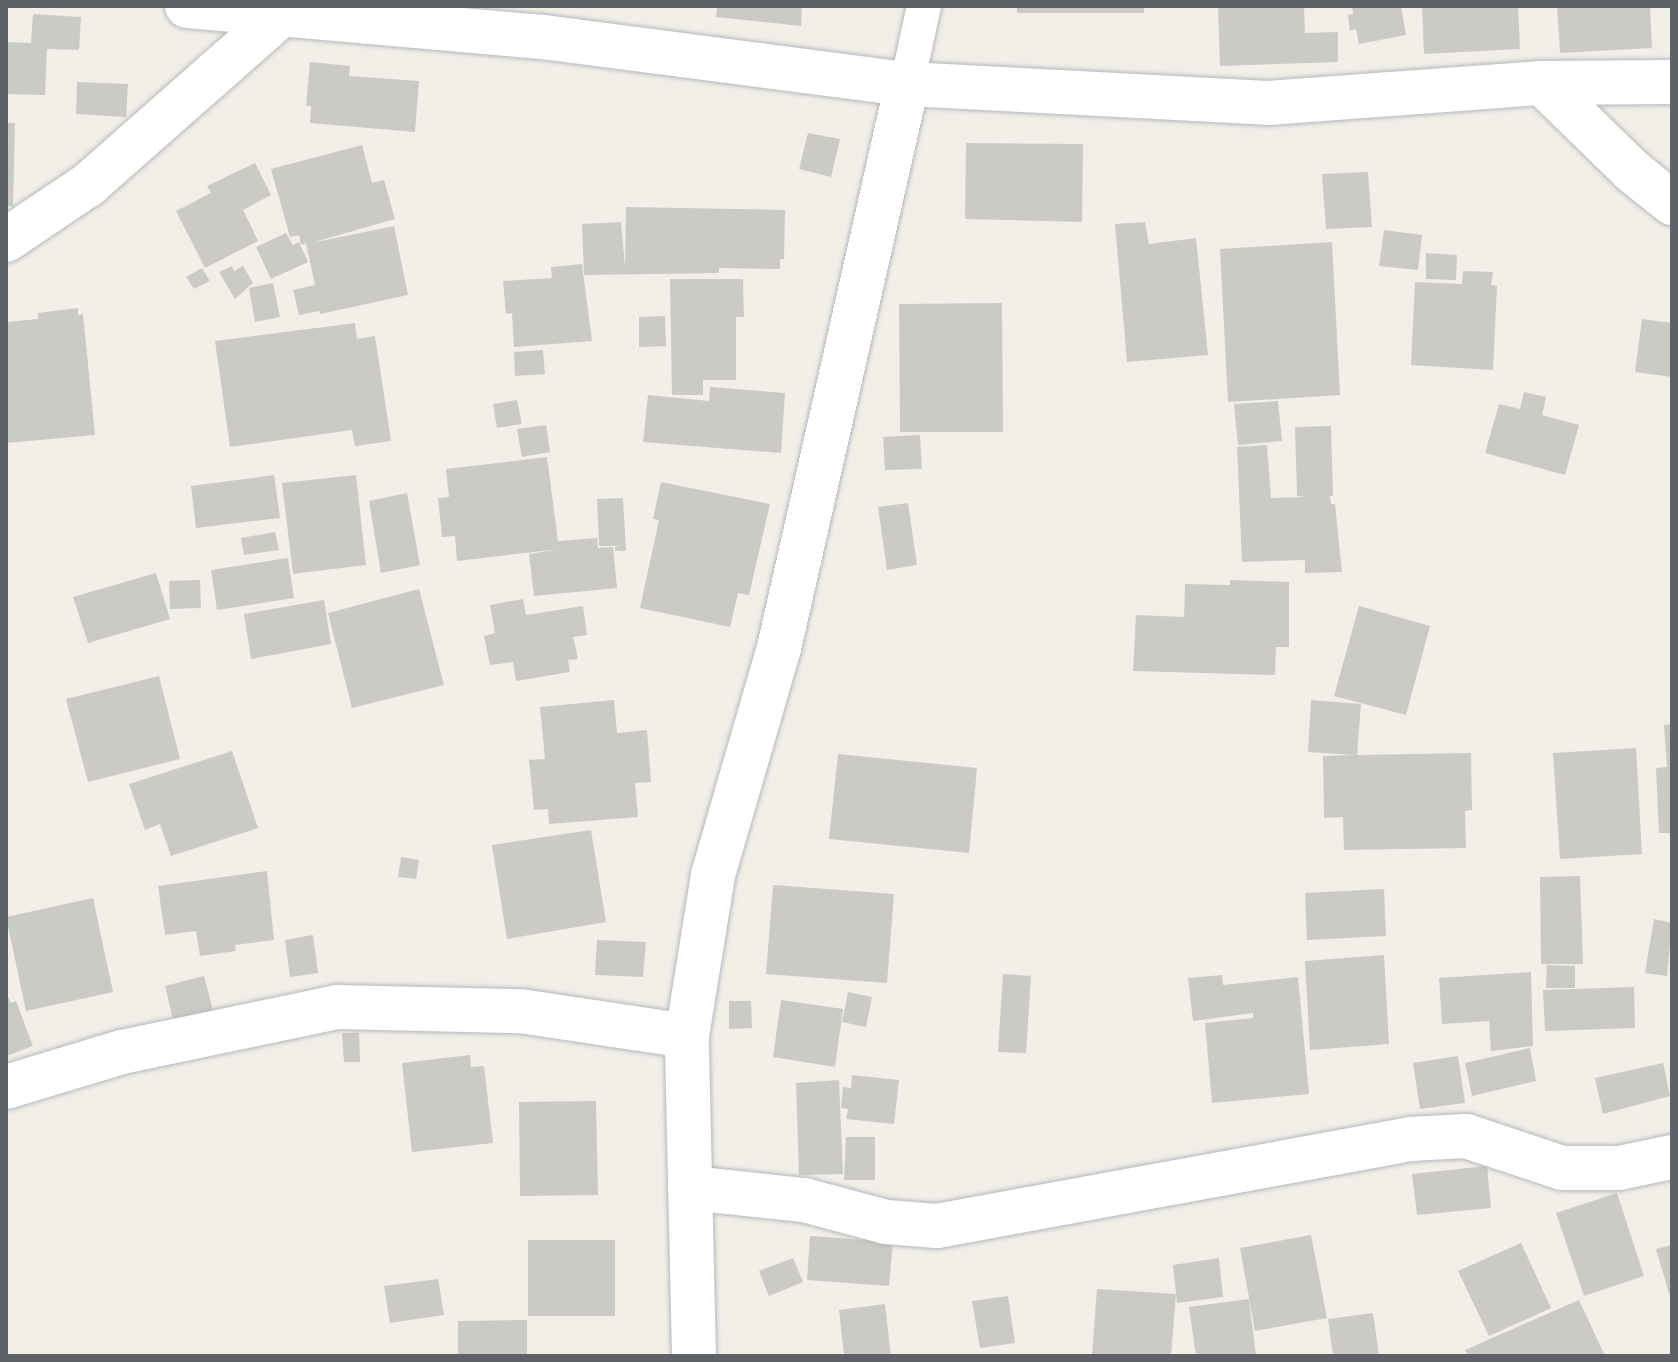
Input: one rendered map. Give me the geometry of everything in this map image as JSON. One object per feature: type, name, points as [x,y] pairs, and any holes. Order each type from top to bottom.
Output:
[{"type":"street","points":[[187,6],[543,37],[907,84],[1268,103],[1542,83],[1672,82]]},
{"type":"street","points":[[6,240],[88,185],[283,13]]},
{"type":"street","points":[[1542,83],[1631,170],[1672,203]]},
{"type":"street","points":[[694,1356],[687,1036],[713,875],[779,648],[907,84]]},
{"type":"street","points":[[6,1087],[122,1052],[337,1007],[520,1011],[687,1036]]},
{"type":"street","points":[[690,1188],[804,1200],[886,1222],[937,1226],[1410,1139],[1466,1136],[1562,1168],[1619,1168],[1672,1157]]},
{"type":"lane","points":[[907,84],[924,6]]},
{"type":"building","points":[[717,6],[802,6],[801,26],[716,17]]},
{"type":"building","points":[[1017,6],[1144,6],[1144,13],[1017,13]]},
{"type":"building","points":[[1218,6],[1304,6],[1305,33],[1338,32],[1338,62],[1220,66]]},
{"type":"building","points":[[1352,6],[1401,6],[1406,35],[1359,44],[1356,29],[1350,31],[1348,15],[1353,14]]},
{"type":"building","points":[[1422,6],[1518,6],[1520,49],[1424,54]]},
{"type":"building","points":[[1557,6],[1650,6],[1652,48],[1560,53]]},
{"type":"building","points":[[33,14],[81,17],[79,50],[47,49],[45,95],[6,94],[6,42],[31,43]]},
{"type":"building","points":[[310,62],[350,66],[349,76],[419,81],[415,132],[310,123],[311,106],[306,106]]},
{"type":"building","points":[[77,82],[128,84],[126,117],[76,114]]},
{"type":"building","points":[[6,123],[15,123],[13,206],[6,206]]},
{"type":"building","points":[[808,133],[840,139],[831,177],[799,169]]},
{"type":"building","points":[[966,143],[1083,144],[1082,222],[965,219]]},
{"type":"building","points":[[362,145],[372,183],[384,180],[395,219],[311,243],[394,226],[408,295],[320,314],[320,311],[299,315],[293,290],[315,285],[306,243],[301,245],[299,235],[290,237],[271,169]]},
{"type":"building","points":[[255,163],[271,195],[243,210],[258,241],[205,268],[176,211],[211,193],[207,186]]},
{"type":"building","points":[[1368,172],[1372,227],[1326,229],[1322,174]]},
{"type":"building","points":[[626,207],[785,210],[784,259],[780,259],[780,269],[719,268],[719,273],[584,275],[582,224],[621,222],[625,267]]},
{"type":"building","points":[[1145,222],[1149,244],[1196,238],[1208,355],[1127,362],[1115,224]]},
{"type":"building","points":[[1384,230],[1422,235],[1418,270],[1379,266]]},
{"type":"building","points":[[286,233],[293,245],[299,242],[308,262],[271,279],[256,247]]},
{"type":"building","points":[[1332,242],[1340,395],[1228,402],[1220,249]]},
{"type":"building","points":[[1426,253],[1457,255],[1456,280],[1426,279]]},
{"type":"building","points":[[582,264],[592,341],[514,347],[512,313],[506,314],[503,281],[552,278],[551,267]]},
{"type":"building","points":[[232,266],[234,271],[243,266],[253,283],[235,299],[219,272]]},
{"type":"building","points":[[202,268],[210,281],[194,289],[186,277]]},
{"type":"building","points":[[1463,271],[1493,272],[1491,285],[1497,286],[1493,370],[1411,365],[1415,282],[1462,284]]},
{"type":"building","points":[[670,279],[743,279],[744,317],[736,317],[736,380],[703,380],[703,395],[672,395]]},
{"type":"building","points":[[273,283],[280,317],[255,322],[249,288]]},
{"type":"building","points":[[1002,303],[1003,432],[900,432],[899,304]]},
{"type":"building","points":[[78,308],[78,315],[83,314],[95,435],[6,443],[6,322],[38,319],[38,313]]},
{"type":"building","points":[[665,316],[666,346],[639,347],[639,317]]},
{"type":"building","points":[[1642,319],[1672,323],[1672,377],[1635,372]]},
{"type":"building","points":[[355,323],[357,339],[375,336],[391,441],[355,446],[352,430],[230,447],[215,341]]},
{"type":"building","points":[[543,350],[545,374],[515,376],[514,352]]},
{"type":"building","points":[[710,387],[785,393],[781,453],[643,442],[648,395],[709,401]]},
{"type":"building","points":[[1524,392],[1546,397],[1542,415],[1579,425],[1565,475],[1485,453],[1499,404],[1520,409]]},
{"type":"building","points":[[517,400],[522,424],[497,428],[493,404]]},
{"type":"building","points":[[1278,401],[1282,441],[1238,445],[1234,404]]},
{"type":"building","points":[[546,425],[550,452],[522,457],[517,429]]},
{"type":"building","points":[[1331,426],[1333,496],[1330,496],[1331,504],[1335,504],[1342,572],[1305,573],[1305,560],[1242,562],[1237,447],[1267,445],[1271,498],[1306,497],[1297,496],[1295,427]]},
{"type":"building","points":[[920,435],[922,469],[885,470],[883,437]]},
{"type":"building","points":[[547,457],[558,541],[597,538],[598,548],[613,547],[617,588],[534,596],[529,554],[560,549],[457,561],[455,536],[442,537],[438,498],[449,497],[446,469]]},
{"type":"building","points":[[274,475],[280,518],[196,528],[191,486]]},
{"type":"building","points":[[356,475],[366,565],[293,574],[282,483]]},
{"type":"building","points":[[661,482],[770,504],[749,595],[738,593],[730,627],[640,608],[659,520],[653,519]]},
{"type":"building","points":[[407,493],[420,565],[381,573],[369,501]]},
{"type":"building","points":[[623,498],[626,551],[615,551],[615,547],[620,546],[599,546],[597,499]]},
{"type":"building","points":[[908,503],[917,565],[887,570],[878,507]]},
{"type":"building","points":[[275,532],[279,550],[244,555],[241,538]]},
{"type":"building","points":[[288,558],[294,598],[217,610],[211,570]]},
{"type":"building","points":[[156,573],[170,619],[88,643],[73,597]]},
{"type":"building","points":[[200,580],[201,608],[170,609],[169,581]]},
{"type":"building","points":[[1230,580],[1289,582],[1289,647],[1276,647],[1275,675],[1133,671],[1136,615],[1184,617],[1185,584],[1230,585]]},
{"type":"building","points":[[419,589],[444,685],[352,708],[328,613]]},
{"type":"building","points":[[523,599],[526,615],[583,606],[587,635],[573,637],[578,659],[568,660],[570,672],[516,681],[513,662],[490,665],[484,636],[495,633],[490,605]]},
{"type":"building","points":[[324,600],[331,644],[251,659],[244,614]]},
{"type":"building","points":[[1359,606],[1430,626],[1406,715],[1334,696]]},
{"type":"building","points":[[159,676],[180,759],[88,782],[66,699]]},
{"type":"building","points":[[614,700],[617,733],[647,730],[651,782],[635,783],[638,817],[549,824],[548,809],[534,810],[529,760],[545,759],[540,707]]},
{"type":"building","points":[[1311,700],[1361,704],[1357,755],[1471,753],[1472,810],[1465,811],[1466,848],[1344,850],[1343,817],[1324,818],[1323,756],[1355,755],[1308,752]]},
{"type":"building","points":[[1672,724],[1672,833],[1659,833],[1656,768],[1667,767],[1664,725]]},
{"type":"building","points":[[1636,748],[1642,854],[1560,859],[1553,753]]},
{"type":"building","points":[[232,751],[258,828],[171,856],[160,824],[145,830],[129,784]]},
{"type":"building","points":[[838,754],[977,768],[969,853],[829,839]]},
{"type":"building","points":[[591,830],[606,922],[507,939],[492,845]]},
{"type":"building","points":[[401,857],[419,860],[416,879],[398,877]]},
{"type":"building","points":[[267,871],[274,940],[235,945],[236,951],[200,956],[196,931],[165,935],[158,886]]},
{"type":"building","points":[[1580,876],[1583,964],[1541,964],[1540,877]]},
{"type":"building","points":[[773,885],[894,894],[887,983],[766,974]]},
{"type":"building","points":[[1384,889],[1386,936],[1307,940],[1305,893]]},
{"type":"building","points":[[93,898],[113,992],[26,1011],[6,917]]},
{"type":"building","points":[[1654,919],[1672,923],[1667,976],[1645,973]]},
{"type":"building","points":[[313,935],[318,973],[290,977],[285,940]]},
{"type":"building","points":[[597,940],[646,942],[643,977],[595,975]]},
{"type":"building","points":[[1384,955],[1389,1044],[1310,1050],[1305,961]]},
{"type":"building","points":[[1547,965],[1575,966],[1575,988],[1546,988]]},
{"type":"building","points":[[1531,972],[1533,1046],[1491,1051],[1489,1021],[1442,1024],[1439,978]]},
{"type":"building","points":[[1003,974],[1031,976],[1026,1053],[998,1052]]},
{"type":"building","points":[[1222,975],[1223,985],[1298,977],[1309,1094],[1212,1103],[1205,1023],[1253,1018],[1253,1013],[1193,1021],[1188,978]]},
{"type":"building","points":[[204,976],[216,1022],[176,1032],[165,986]]},
{"type":"building","points":[[1634,987],[1635,1028],[1545,1031],[1543,990]]},
{"type":"building","points":[[6,992],[11,1003],[16,1001],[33,1046],[6,1056]]},
{"type":"building","points":[[848,992],[872,997],[866,1027],[842,1022]]},
{"type":"building","points":[[781,1000],[843,1009],[835,1067],[773,1057]]},
{"type":"building","points":[[729,1001],[751,1001],[752,1028],[729,1029]]},
{"type":"building","points":[[342,1033],[359,1033],[360,1062],[344,1062]]},
{"type":"building","points":[[1530,1048],[1536,1081],[1472,1096],[1465,1063]]},
{"type":"building","points":[[470,1055],[471,1067],[484,1066],[493,1143],[412,1152],[402,1063]]},
{"type":"building","points":[[1458,1056],[1465,1103],[1420,1109],[1413,1063]]},
{"type":"building","points":[[1663,1063],[1670,1096],[1603,1114],[1595,1078]]},
{"type":"building","points":[[852,1075],[899,1080],[894,1124],[846,1119],[848,1109],[841,1108],[843,1087],[851,1088]]},
{"type":"building","points":[[839,1080],[843,1174],[799,1175],[796,1083]]},
{"type":"building","points":[[596,1101],[598,1195],[520,1196],[519,1102]]},
{"type":"building","points":[[846,1137],[875,1137],[875,1180],[844,1180]]},
{"type":"building","points":[[1487,1166],[1491,1208],[1417,1215],[1412,1174]]},
{"type":"building","points":[[1617,1193],[1644,1276],[1584,1296],[1556,1213]]},
{"type":"building","points":[[1311,1235],[1327,1318],[1255,1331],[1240,1248]]},
{"type":"building","points":[[810,1236],[893,1242],[889,1286],[807,1280]]},
{"type":"building","points":[[528,1240],[615,1240],[615,1316],[528,1316]]},
{"type":"building","points":[[1521,1243],[1551,1308],[1489,1336],[1458,1271]]},
{"type":"building","points":[[1672,1245],[1672,1299],[1671,1300],[1656,1249]]},
{"type":"building","points":[[793,1258],[803,1282],[769,1296],[759,1271]]},
{"type":"building","points":[[1219,1258],[1223,1297],[1177,1303],[1173,1265]]},
{"type":"building","points":[[438,1279],[444,1315],[390,1323],[384,1286]]},
{"type":"building","points":[[1097,1289],[1176,1294],[1171,1356],[1092,1356]]},
{"type":"building","points":[[1008,1296],[1015,1343],[980,1348],[972,1301]]},
{"type":"building","points":[[1249,1299],[1256,1356],[1196,1356],[1189,1307]]},
{"type":"building","points":[[1579,1300],[1605,1356],[1468,1356],[1465,1350]]},
{"type":"building","points":[[885,1304],[891,1356],[844,1356],[839,1310]]},
{"type":"building","points":[[1373,1313],[1379,1356],[1333,1356],[1328,1319]]},
{"type":"building","points":[[527,1320],[527,1356],[458,1356],[458,1321]]}]
